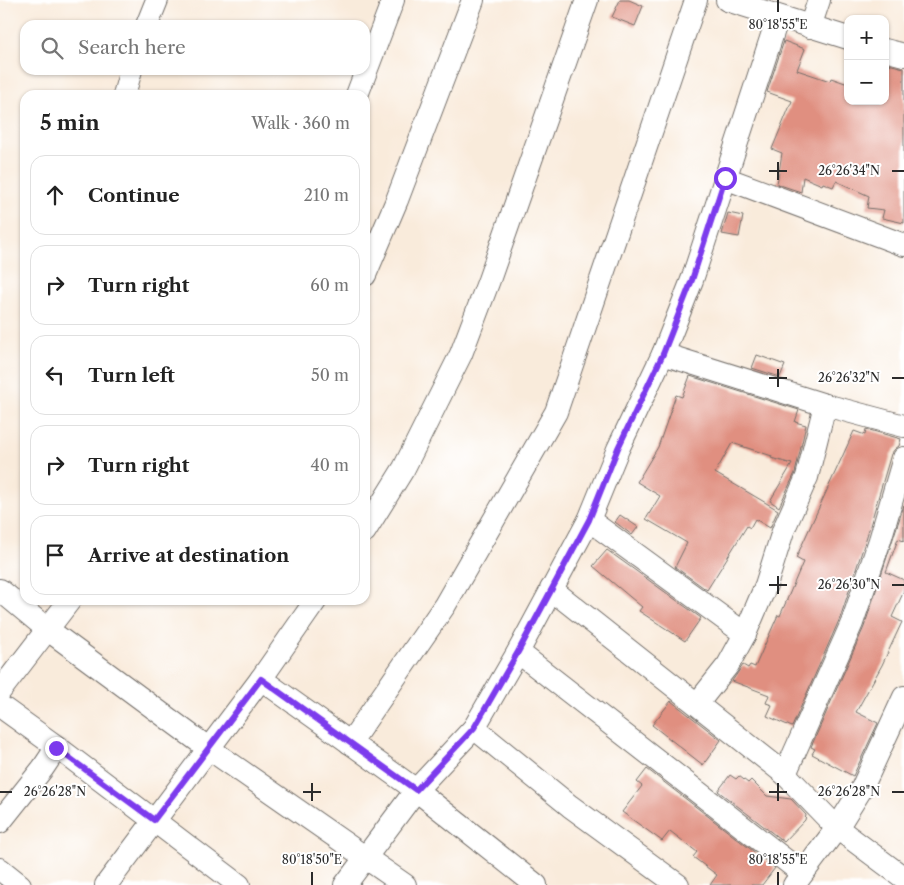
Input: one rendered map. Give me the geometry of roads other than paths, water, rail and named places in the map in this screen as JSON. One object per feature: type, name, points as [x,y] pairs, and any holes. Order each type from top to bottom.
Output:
[{"type":"street","points":[[149,20],[157,0]]},
{"type":"street","points":[[370,61],[393,0]]},
{"type":"street","points":[[370,264],[397,200],[473,0]]},
{"type":"street","points":[[370,523],[404,468],[461,354],[489,280],[587,0]]},
{"type":"street","points":[[350,743],[445,605],[556,412],[696,0]]},
{"type":"street","points":[[727,0],[844,37]]},
{"type":"street","points":[[810,27],[819,0]]},
{"type":"street","points":[[344,885],[416,790],[474,728],[518,652],[589,520],[618,448],[663,354],[692,280],[778,17]]},
{"type":"street","points":[[889,51],[904,55]]},
{"type":"street","points":[[126,90],[130,75]]},
{"type":"street","points":[[359,90],[365,75]]},
{"type":"street","points":[[725,178],[904,245]]},
{"type":"street","points":[[663,354],[826,405],[904,426]]},
{"type":"street","points":[[697,704],[728,665],[745,634],[766,585],[783,531],[807,477],[826,405]]},
{"type":"street","points":[[785,774],[852,623],[880,540],[904,458]]},
{"type":"street","points":[[589,520],[745,634]]},
{"type":"street","points":[[551,589],[785,774],[837,828],[901,880]]},
{"type":"street","points":[[0,590],[47,628],[208,748],[404,885]]},
{"type":"street","points":[[0,691],[66,605]]},
{"type":"street","points":[[106,885],[261,679],[313,605]]},
{"type":"street","points":[[518,652],[798,879],[837,828],[862,788],[904,697]]},
{"type":"street","points":[[261,679],[416,790],[536,885]]},
{"type":"street","points":[[0,706],[238,885]]},
{"type":"street","points":[[474,728],[570,806],[678,885]]},
{"type":"street","points":[[0,822],[43,768],[56,748]]},
{"type":"street","points":[[0,869],[20,885]]}]
